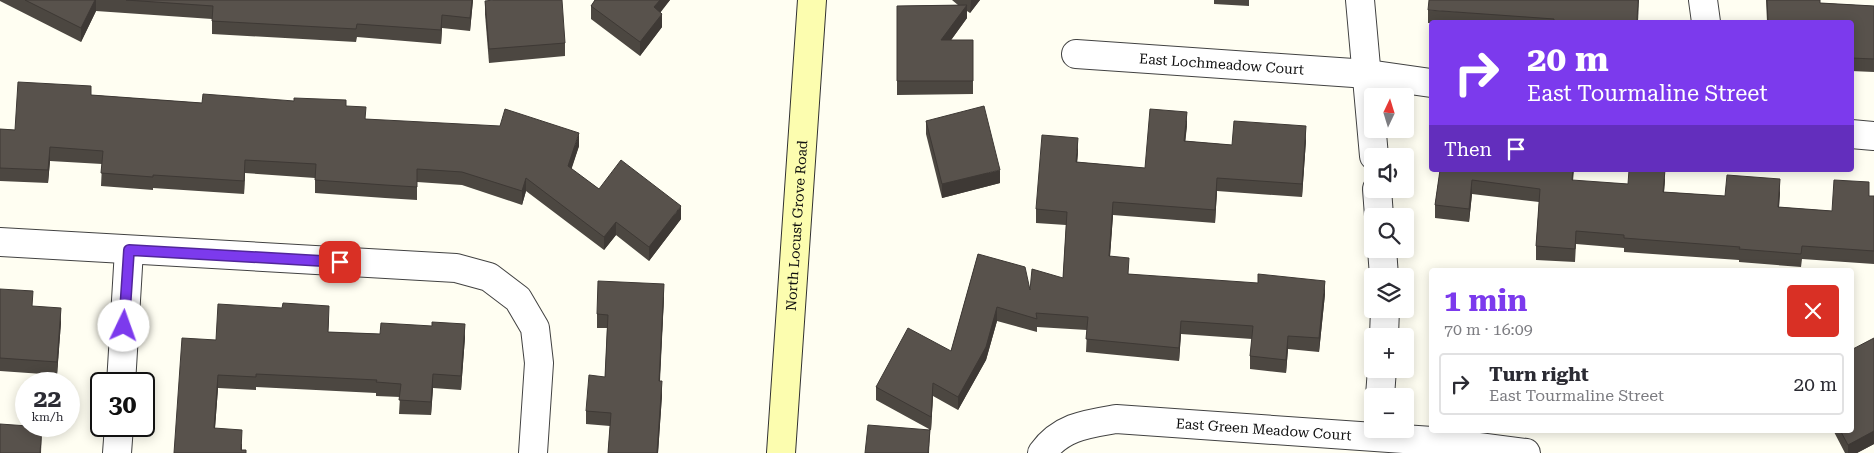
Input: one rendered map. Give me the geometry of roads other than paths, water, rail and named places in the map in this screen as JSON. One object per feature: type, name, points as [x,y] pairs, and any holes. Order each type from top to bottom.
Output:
[{"type":"main road","name":"North Locust Grove Road","points":[[781,453],[812,0]]},
{"type":"street","points":[[1360,0],[1373,148]]},
{"type":"street","points":[[1704,0],[1706,20]]},
{"type":"street","name":"East Lochmeadow Court","points":[[1076,54],[1368,74],[1429,83]]},
{"type":"street","points":[[1854,134],[1874,136]]},
{"type":"street","points":[[0,242],[456,268],[489,277],[518,299],[535,328],[539,363],[533,453]]},
{"type":"street","points":[[122,372],[129,250]]},
{"type":"street","name":"East Green Meadow Court","points":[[1042,453],[1050,443],[1079,425],[1116,419],[1377,440],[1432,441],[1526,453]]},
{"type":"street","points":[[118,453],[119,437]]}]
